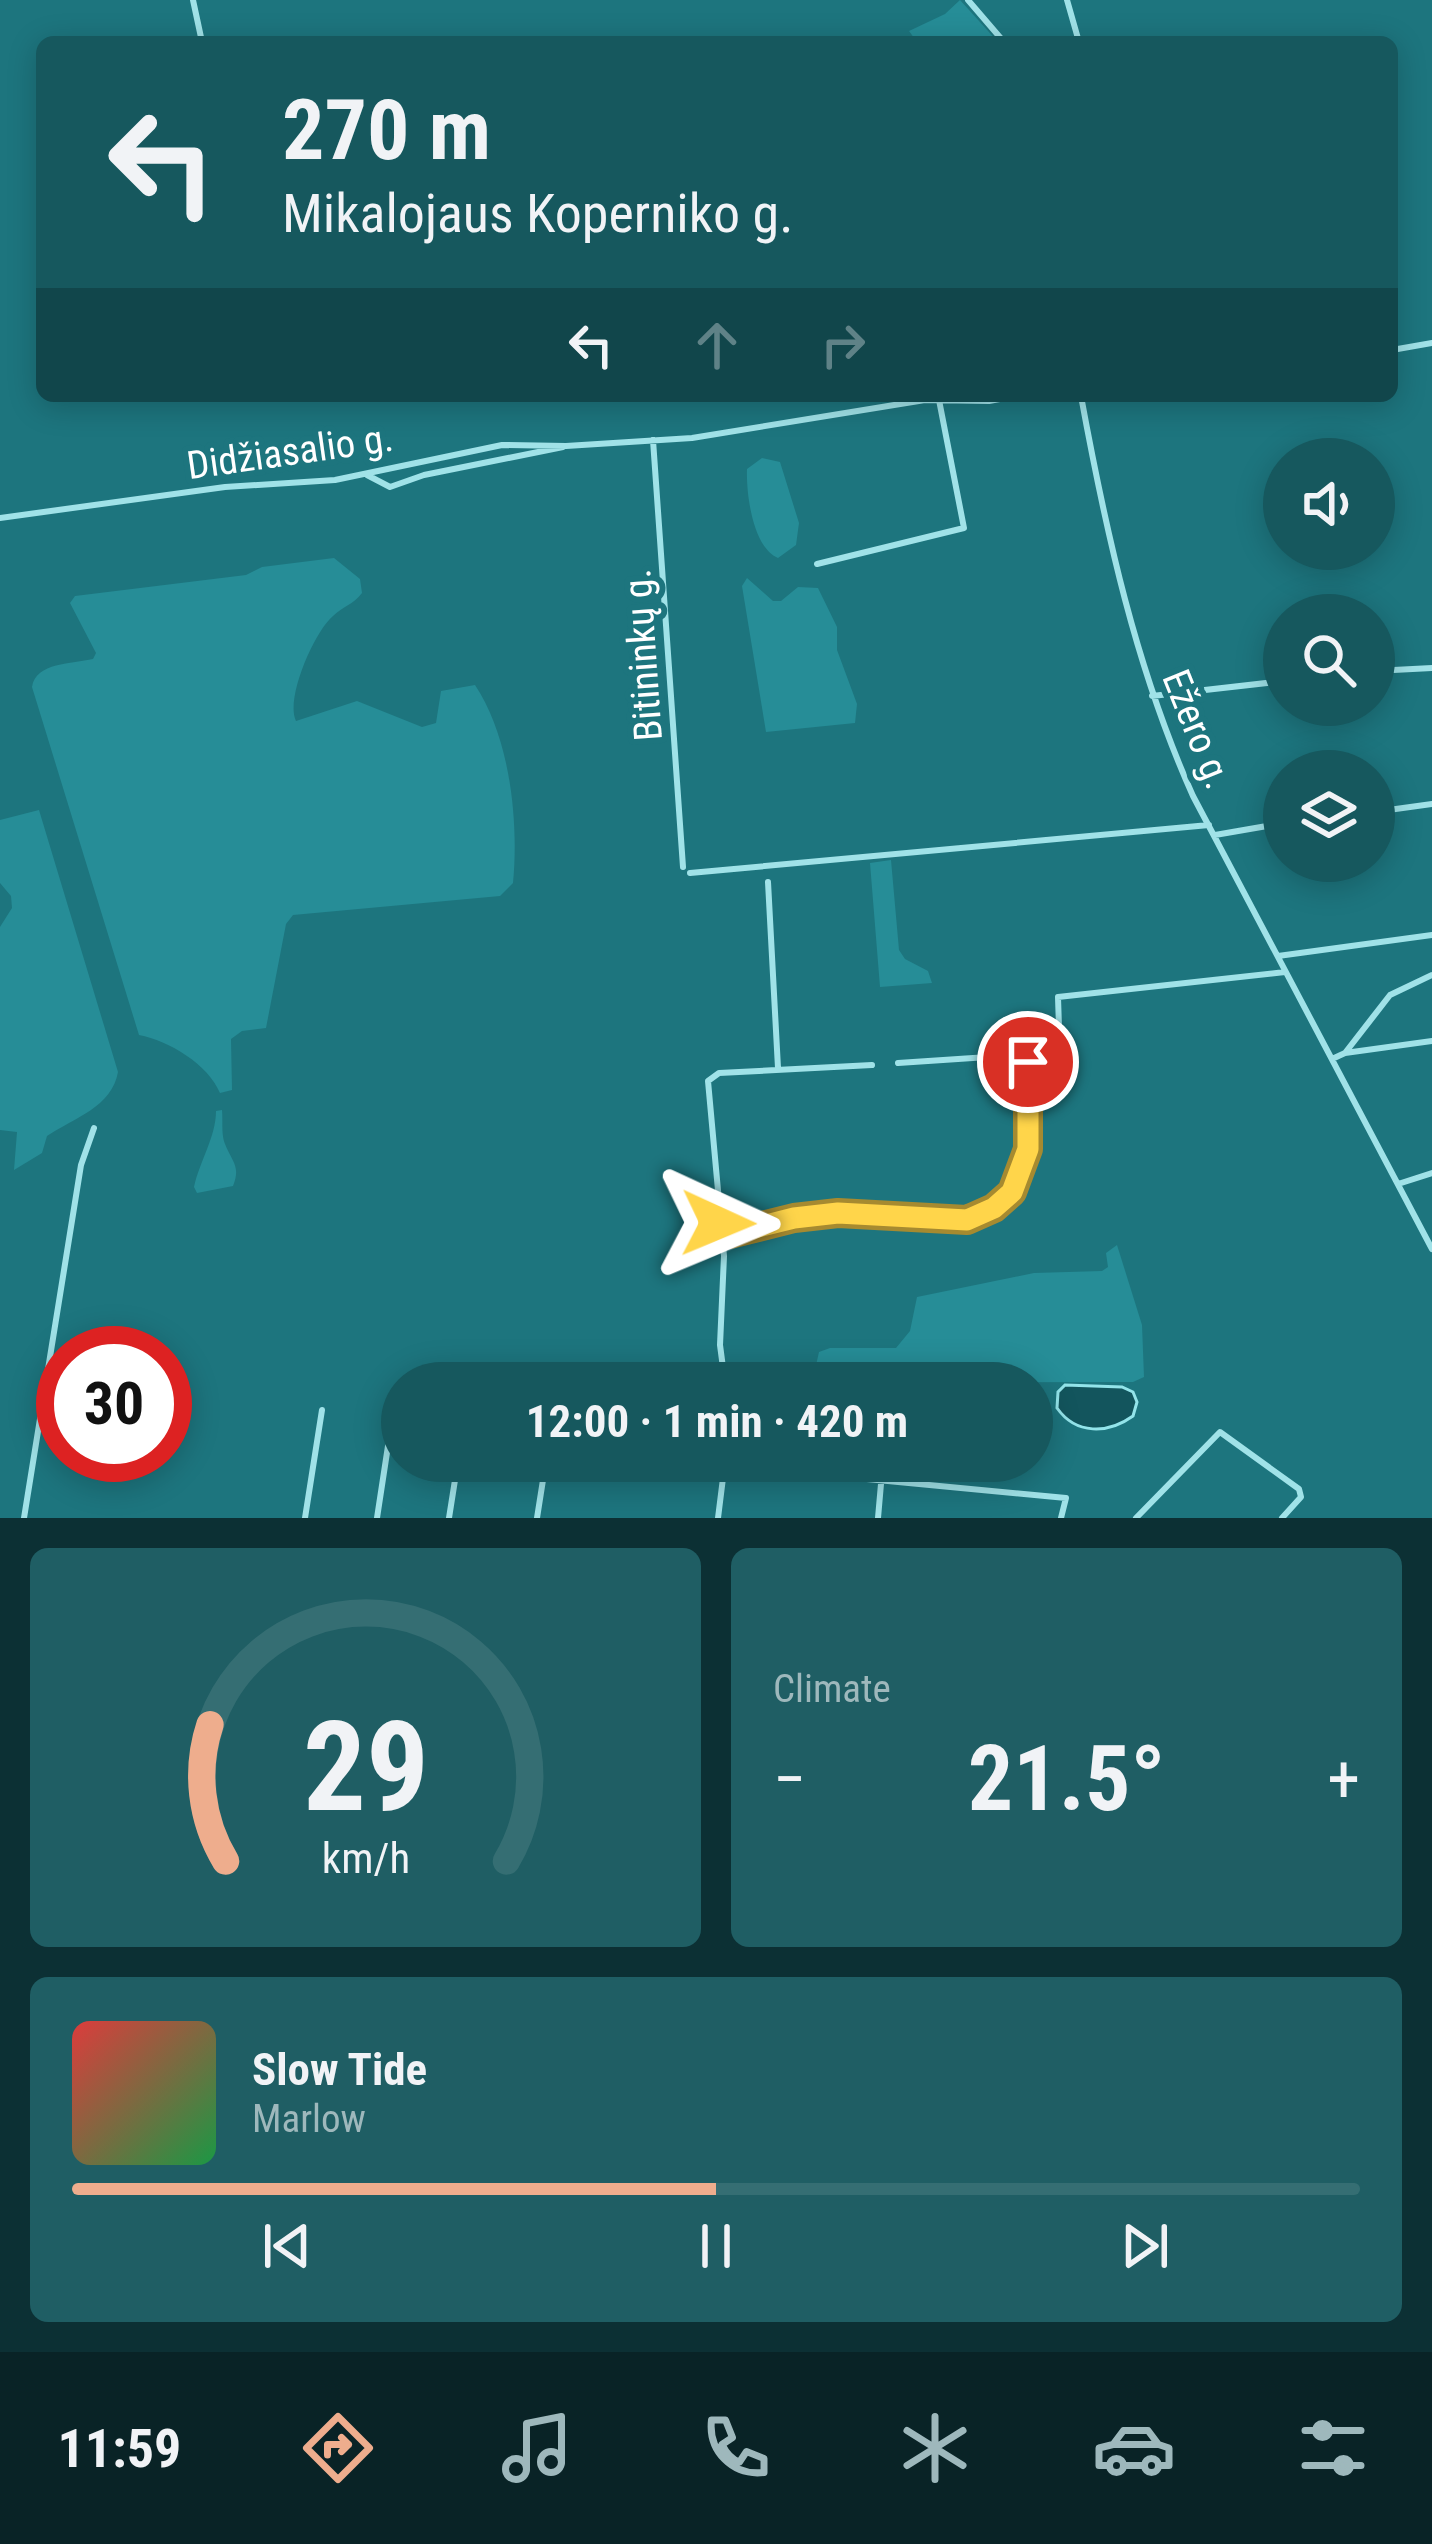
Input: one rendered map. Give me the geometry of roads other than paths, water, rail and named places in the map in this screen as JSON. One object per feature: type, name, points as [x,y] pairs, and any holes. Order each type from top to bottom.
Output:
[{"type":"street","points":[[193,0],[201,36]]},
{"type":"street","points":[[968,0],[999,36]]},
{"type":"street","points":[[1067,0],[1077,36]]},
{"type":"street","points":[[1398,349],[1432,343]]},
{"type":"street","name":"Didžiasalio g.","points":[[0,518],[225,487],[367,475],[485,447],[653,440],[925,402]]},
{"type":"street","points":[[817,564],[962,532],[939,402]]},
{"type":"street","name":"Ežero g.","points":[[1082,402],[1099,492],[1152,696],[1214,835],[1432,1249]]},
{"type":"street","name":"Bitininkų g.","points":[[653,440],[686,870],[1209,825]]},
{"type":"street","points":[[367,475],[390,487],[424,475],[566,446]]},
{"type":"street","points":[[1395,670],[1432,668]]},
{"type":"street","points":[[1152,696],[1263,683]]},
{"type":"street","points":[[1395,809],[1432,804]]},
{"type":"street","points":[[1214,835],[1263,827]]},
{"type":"street","points":[[768,882],[778,1068]]},
{"type":"street","points":[[1278,956],[1432,935]]},
{"type":"street","points":[[1026,1063],[1060,1058],[1058,997],[1286,972]]},
{"type":"street","points":[[1345,1053],[1390,995],[1432,975]]},
{"type":"street","points":[[1332,1059],[1345,1053],[1432,1041]]},
{"type":"street","points":[[722,1234],[838,1213],[967,1220],[994,1208],[1012,1192],[1028,1149],[1026,1063],[1018,1055],[898,1063]]},
{"type":"street","points":[[722,1362],[722,1234],[708,1081],[718,1073],[872,1065]]},
{"type":"street","points":[[24,1518],[81,1165],[94,1128]]},
{"type":"street","points":[[1397,1184],[1432,1173]]},
{"type":"street","points":[[304,1518],[322,1410]]},
{"type":"street","points":[[1136,1518],[1220,1432],[1299,1490],[1301,1497],[1282,1518]]},
{"type":"street","points":[[377,1518],[382,1482]]},
{"type":"street","points":[[449,1518],[455,1482]]},
{"type":"street","points":[[537,1518],[542,1482]]},
{"type":"street","points":[[718,1518],[723,1482]]},
{"type":"street","points":[[878,1518],[881,1482]]},
{"type":"street","points":[[892,1482],[1066,1498],[1061,1518]]}]
